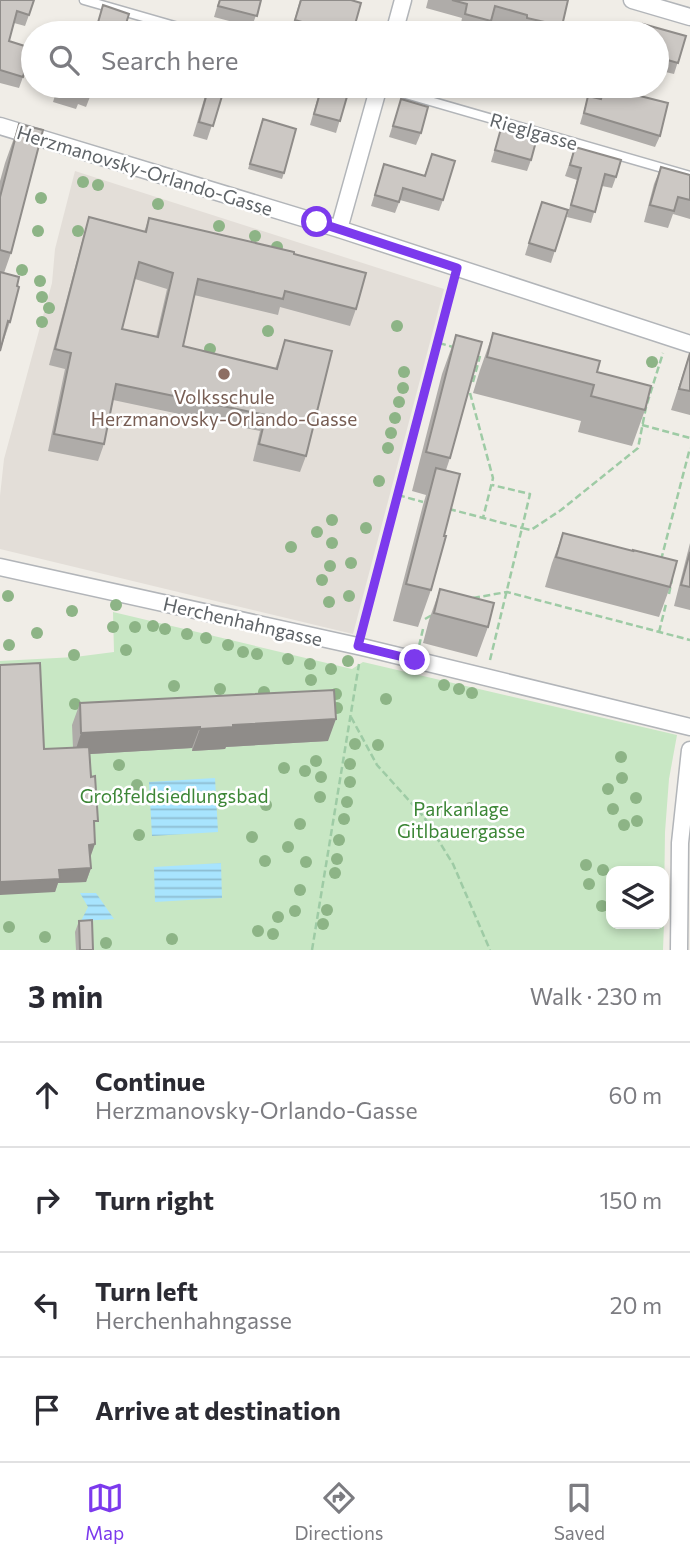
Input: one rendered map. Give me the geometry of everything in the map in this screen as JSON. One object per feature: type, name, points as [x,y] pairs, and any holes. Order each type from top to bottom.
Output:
[{"type":"street","points":[[397,21],[403,0]]},
{"type":"street","points":[[632,0],[690,16]]},
{"type":"street","points":[[339,229],[376,98]]},
{"type":"street","name":"Herzmanovsky-Orlando-Gasse","points":[[0,126],[339,229],[690,344]]},
{"type":"street","name":"Herchenhahngasse","points":[[0,567],[360,647],[690,727]]},
{"type":"street","points":[[679,950],[680,843],[690,751]]},
{"type":"lane","points":[[85,0],[158,21]]},
{"type":"lane","name":"Rieglgasse","points":[[420,98],[690,176]]},
{"type":"path","points":[[312,950],[360,647],[457,268]]},
{"type":"path","points":[[446,508],[531,530],[561,510],[638,448],[646,407],[668,337]]},
{"type":"path","points":[[438,342],[459,349]]},
{"type":"path","points":[[473,382],[480,356]]},
{"type":"path","points":[[470,393],[493,478],[483,518]]},
{"type":"path","points":[[642,425],[690,438]]},
{"type":"path","points":[[661,559],[690,448]]},
{"type":"path","points":[[486,677],[530,494],[492,485]]},
{"type":"path","points":[[398,495],[423,502]]},
{"type":"path","points":[[668,594],[673,576]]},
{"type":"path","points":[[473,598],[507,592],[690,640]]},
{"type":"path","points":[[659,632],[666,604]]},
{"type":"path","points":[[425,619],[434,613]]},
{"type":"path","points":[[351,717],[377,765],[424,817],[453,864],[490,950]]},
{"type":"shaded area","name":"Volksschule Herzmanovsky-Orlando-Gasse","points":[[75,171],[444,289],[353,634],[0,549],[0,496],[4,459],[52,283],[55,249]]},
{"type":"green space","points":[[113,612],[352,669],[363,662],[677,735],[669,779],[665,866],[606,866],[606,929],[664,929],[663,950],[0,950],[0,661],[114,652]]},
{"type":"water","points":[[215,778],[218,832],[152,836],[149,782]]},
{"type":"water","points":[[221,863],[222,898],[155,902],[154,867]]},
{"type":"water","points":[[80,893],[96,893],[114,919],[81,921],[88,907]]},
{"type":"building","points":[[0,0],[34,0],[29,15],[17,11],[9,41],[21,45],[21,76],[0,70]]},
{"type":"building","points":[[220,0],[261,0],[257,16],[218,6]]},
{"type":"building","points":[[301,0],[351,0],[361,3],[356,21],[295,20]]},
{"type":"building","points":[[452,0],[568,0],[563,21],[540,21],[495,6],[491,21],[465,14],[467,4]]},
{"type":"building","points":[[103,5],[129,14],[127,21],[98,21]]},
{"type":"building","points":[[669,31],[686,36],[678,63],[669,60]]},
{"type":"building","points":[[206,98],[221,98],[213,126],[199,122]]},
{"type":"building","points":[[319,98],[347,98],[340,121],[314,114]]},
{"type":"building","points":[[588,98],[648,98],[668,103],[660,136],[584,113]]},
{"type":"building","points":[[401,99],[428,107],[421,133],[393,126]]},
{"type":"building","points":[[263,119],[296,129],[284,173],[250,164]]},
{"type":"building","points":[[19,124],[43,130],[11,253],[0,250],[0,197]]},
{"type":"building","points":[[502,125],[538,134],[531,160],[495,150]]},
{"type":"building","points":[[575,147],[621,160],[616,177],[605,174],[595,212],[571,205],[581,168],[570,165]]},
{"type":"building","points":[[432,154],[455,161],[443,200],[403,188],[399,202],[375,195],[384,164],[425,176]]},
{"type":"building","points":[[661,167],[690,175],[690,200],[678,197],[674,211],[650,205]]},
{"type":"building","points":[[542,202],[568,210],[555,251],[529,243]]},
{"type":"building","points":[[89,217],[146,232],[149,218],[294,252],[366,273],[356,309],[285,291],[283,299],[198,279],[183,346],[277,369],[285,340],[332,351],[306,456],[259,444],[266,415],[116,384],[104,444],[54,434],[71,353],[55,349]],"holes":[[[139,262],[173,273],[158,337],[122,329]]]},
{"type":"building","points":[[0,272],[19,277],[19,287],[0,351]]},
{"type":"building","points":[[493,333],[600,361],[597,372],[651,386],[645,410],[591,396],[594,385],[487,357]]},
{"type":"building","points":[[456,335],[482,342],[450,458],[426,452]]},
{"type":"building","points":[[690,353],[690,391],[679,389]]},
{"type":"building","points":[[436,468],[460,474],[431,590],[406,584]]},
{"type":"building","points":[[563,533],[677,561],[670,587],[556,557]]},
{"type":"building","points":[[690,552],[690,587],[681,585]]},
{"type":"building","points":[[440,589],[494,603],[488,627],[434,613]]},
{"type":"building","points":[[40,663],[44,749],[89,747],[91,777],[95,776],[98,821],[94,821],[95,844],[89,845],[91,868],[59,870],[60,879],[0,882],[0,665]]},
{"type":"building","points":[[334,690],[336,719],[200,729],[81,733],[80,703]]},
{"type":"building","points":[[92,920],[93,950],[80,950],[79,921]]},
{"type":"place","name":"Volksschule Herzmanovsky-Orlando-Gasse","points":[[224,374]]},
{"type":"route","points":[[317,222],[457,268],[358,646],[415,660]]},
{"type":"park label","name":"Großfeldsiedlungsbad","points":[[174,795]]},
{"type":"park label","name":"Parkanlage Gitlbauergasse","points":[[461,819]]}]
